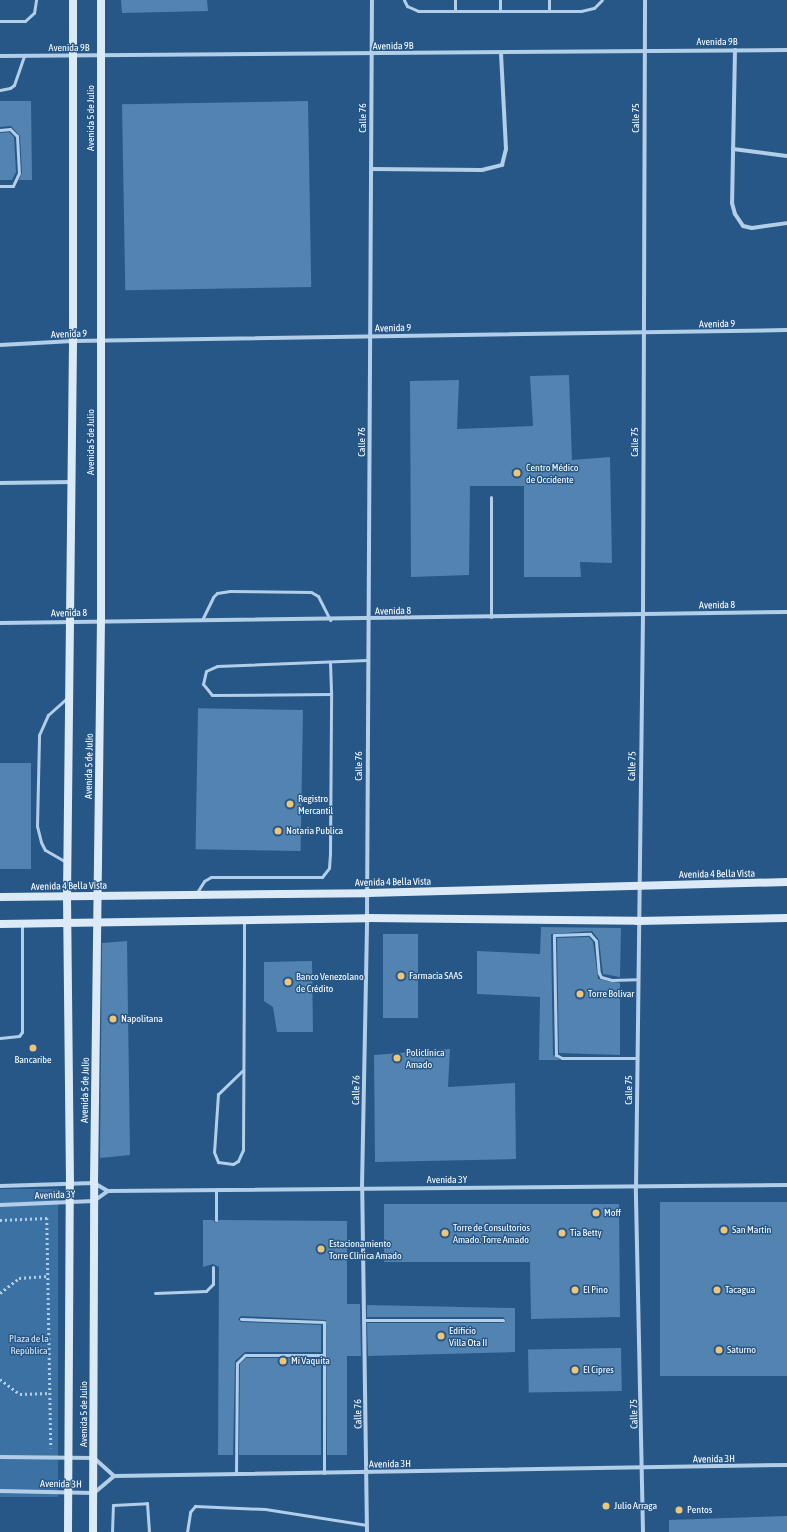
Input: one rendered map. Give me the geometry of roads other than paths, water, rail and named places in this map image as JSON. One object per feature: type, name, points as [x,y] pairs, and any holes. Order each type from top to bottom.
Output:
[{"type":"main road","name":"Avenida 5 de Julio","points":[[68,1532],[70,1458],[70,1183],[67,897],[74,342],[73,0]]},
{"type":"main road","name":"Avenida 5 de Julio","points":[[93,1532],[94,1183],[101,620],[101,0]]},
{"type":"main road","name":"Avenida 4 Bella Vista","points":[[0,897],[367,893],[787,882]]},
{"type":"main road","points":[[0,924],[367,918],[637,921],[787,918]]},
{"type":"street","name":"Calle 76","points":[[367,1532],[362,1187],[367,918],[367,660],[372,0]]},
{"type":"street","name":"Calle 75","points":[[643,1532],[643,1468],[636,1188],[637,921],[643,614],[645,0]]},
{"type":"street","points":[[735,50],[732,203],[738,221],[752,228],[787,223]]},
{"type":"street","name":"Avenida 9B","points":[[0,56],[787,50]]},
{"type":"street","points":[[371,169],[482,170],[502,165],[506,148],[500,52]]},
{"type":"street","points":[[733,148],[787,156]]},
{"type":"street","name":"Avenida 9","points":[[0,345],[101,341],[787,330]]},
{"type":"street","points":[[0,483],[72,482]]},
{"type":"street","name":"Avenida 8","points":[[0,623],[71,620],[368,620],[787,612]]},
{"type":"street","name":"Avenida 3Y","points":[[0,1186],[94,1183],[108,1191],[362,1187],[636,1188],[787,1185]]},
{"type":"street","points":[[94,1201],[108,1191]]},
{"type":"street","name":"Avenida 3Y","points":[[0,1205],[94,1201]]},
{"type":"street","points":[[0,1457],[94,1458],[114,1476]]},
{"type":"street","name":"Avenida 3H","points":[[0,1491],[94,1493],[114,1476],[787,1465]]},
{"type":"lane","points":[[0,21],[25,21],[34,12],[36,0]]},
{"type":"lane","points":[[404,0],[407,6],[418,11],[581,12],[594,8],[602,0]]},
{"type":"lane","points":[[455,0],[455,11]]},
{"type":"lane","points":[[500,0],[500,11]]},
{"type":"lane","points":[[549,0],[549,11]]},
{"type":"lane","points":[[0,90],[10,88],[14,84],[24,56]]},
{"type":"lane","points":[[0,130],[10,129],[17,136],[19,173],[13,186],[0,186]]},
{"type":"lane","points":[[491,497],[491,617]]},
{"type":"lane","points":[[202,620],[214,597],[218,593],[230,590],[311,592],[318,596],[330,620]]},
{"type":"lane","points":[[331,694],[217,696],[207,692],[202,680],[206,671],[217,666],[367,660]]},
{"type":"lane","points":[[196,895],[204,881],[211,877],[316,878],[326,872],[330,854],[330,662]]},
{"type":"lane","points":[[68,863],[46,850],[38,835],[38,756],[41,725],[48,715],[70,696]]},
{"type":"lane","points":[[243,1070],[218,1094],[214,1152],[218,1162],[233,1164],[238,1161],[243,1150],[244,920]]},
{"type":"lane","points":[[0,1038],[19,1036],[22,1032],[22,924]]},
{"type":"lane","points":[[637,979],[612,980],[601,977],[599,973],[596,941],[590,934],[554,935],[556,1055],[562,1058],[637,1058]]},
{"type":"lane","points":[[216,1190],[216,1220]]},
{"type":"lane","points":[[155,1292],[206,1292],[213,1284],[213,1267]]},
{"type":"lane","points":[[241,1319],[324,1322],[324,1473]]},
{"type":"lane","points":[[365,1320],[503,1320]]},
{"type":"lane","points":[[236,1474],[237,1362],[240,1357],[245,1355],[324,1355]]},
{"type":"lane","points":[[112,1532],[113,1504],[147,1503],[148,1532]]},
{"type":"lane","points":[[187,1532],[190,1512],[195,1506],[265,1509],[367,1525]]},
{"type":"place","name":"Centro Médico de Occidente","points":[[517,473]]},
{"type":"place","name":"Registro Mercantil","points":[[290,804]]},
{"type":"place","name":"Notaria Publica","points":[[278,831]]},
{"type":"place","name":"Farmacia SAAS","points":[[401,976]]},
{"type":"place","name":"Banco Venezolano de Crédito","points":[[288,982]]},
{"type":"place","name":"Torre Bolivar","points":[[580,994]]},
{"type":"place","name":"Napolitana","points":[[113,1019]]},
{"type":"place","name":"Bancaribe","points":[[33,1048]]},
{"type":"place","name":"Policlínica Amado","points":[[397,1058]]},
{"type":"place","name":"Moff","points":[[596,1213]]},
{"type":"place","name":"San Martín","points":[[724,1230]]},
{"type":"place","name":"Torre de Consultorios Amado. Torre Amado","points":[[445,1233]]},
{"type":"place","name":"Tia Betty","points":[[562,1233]]},
{"type":"place","name":"Estacionamiento Torre Clínica Amado","points":[[321,1249]]},
{"type":"place","name":"El Pino","points":[[575,1290]]},
{"type":"place","name":"Tacagua","points":[[717,1290]]},
{"type":"place","name":"Edificio Villa Ota II","points":[[441,1336]]},
{"type":"place","name":"Saturno","points":[[719,1350]]},
{"type":"place","name":"Mi Vaquita","points":[[283,1361]]},
{"type":"place","name":"El Cipres","points":[[575,1370]]},
{"type":"place","name":"Julio Arraga","points":[[606,1506]]},
{"type":"place","name":"Pentos","points":[[679,1510]]},
{"type":"park label","name":"Plaza de la República","points":[[29,1344]]}]
